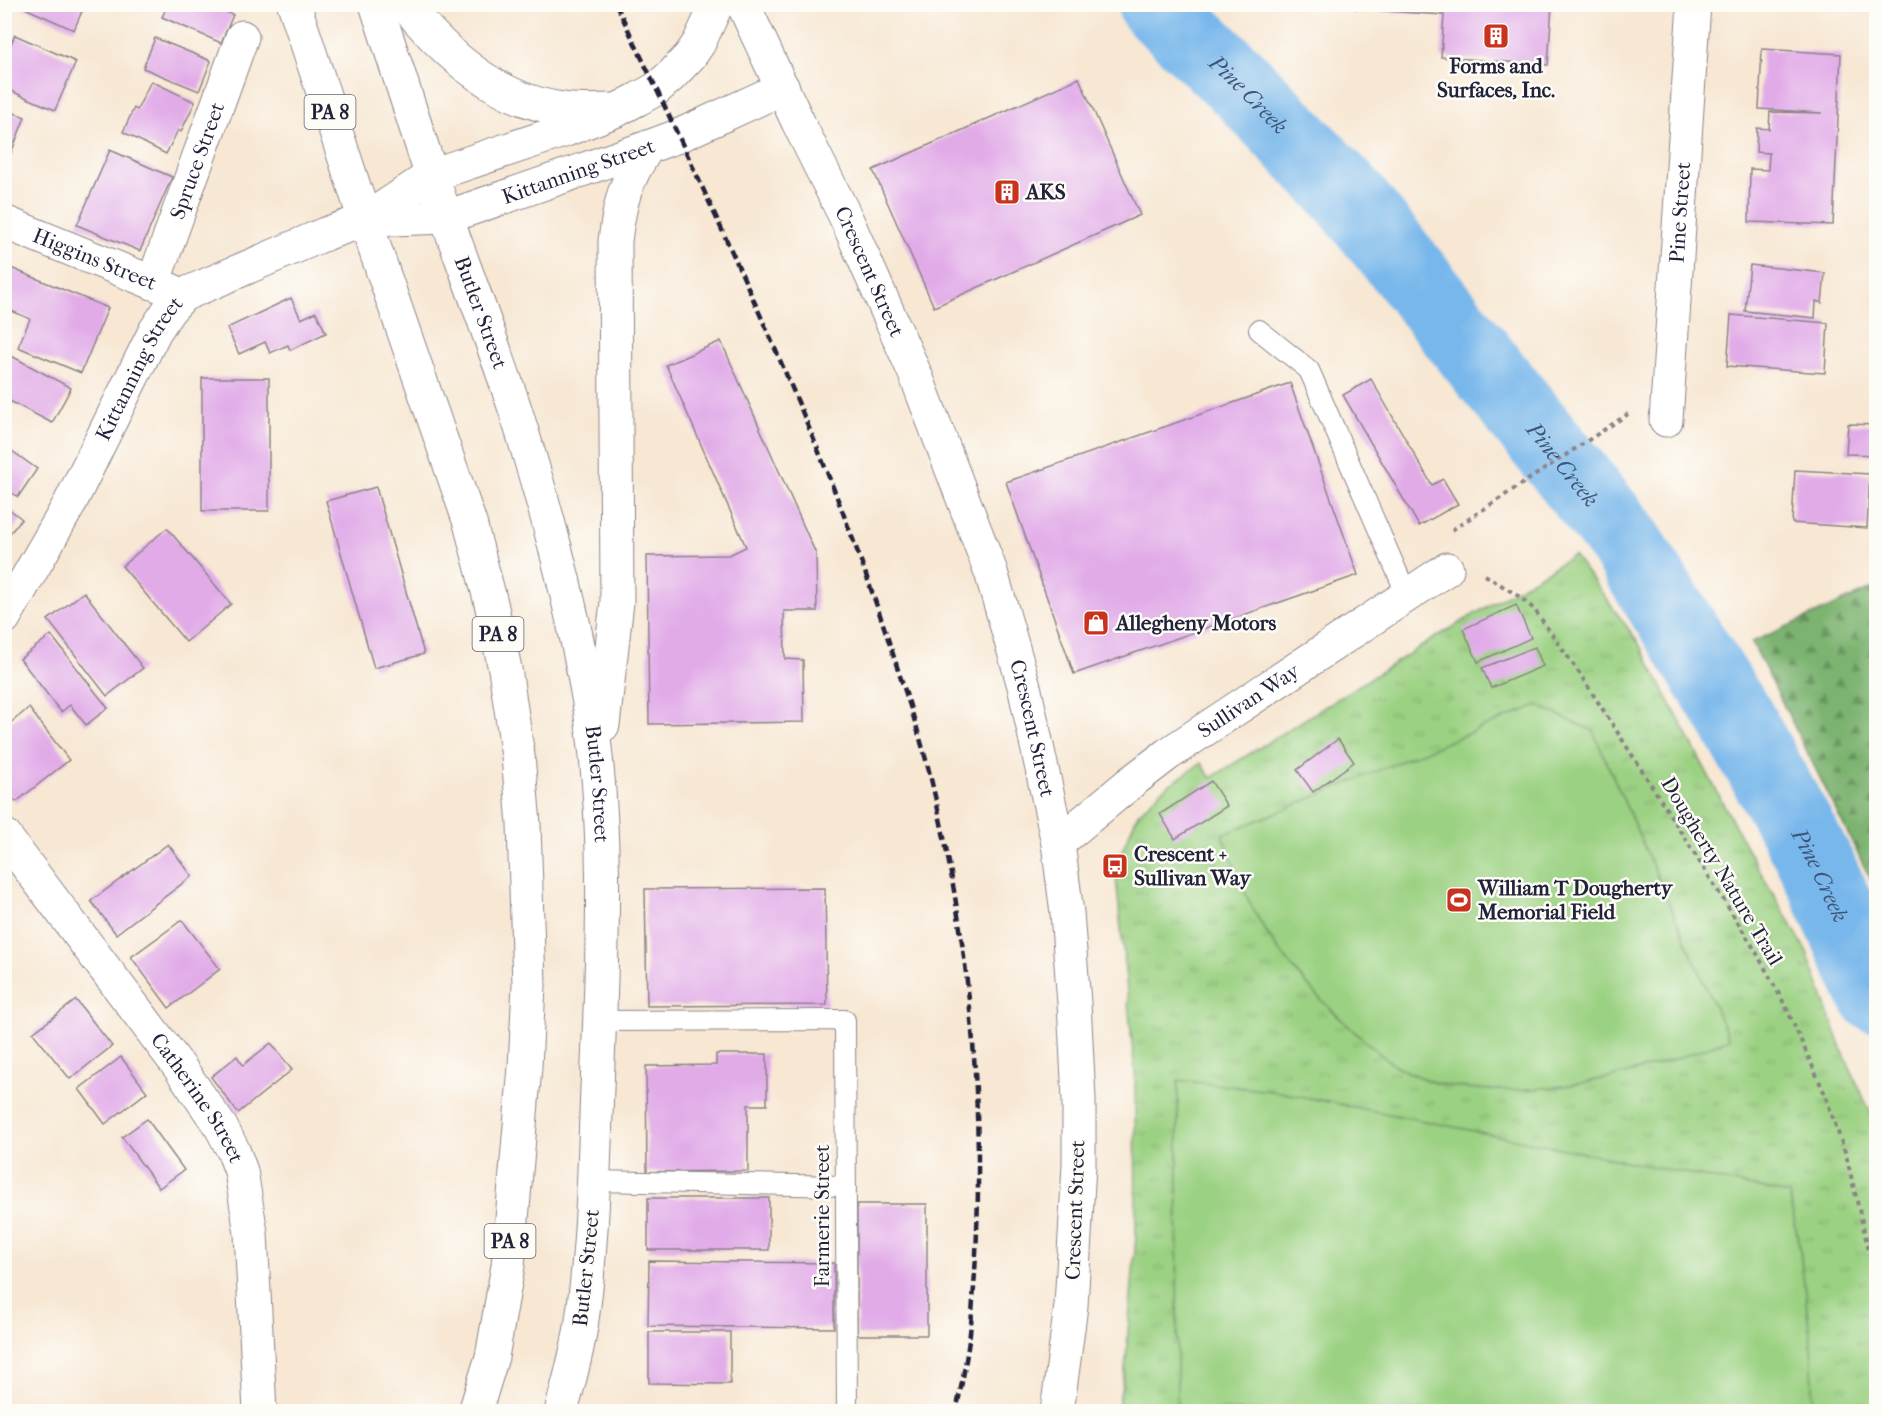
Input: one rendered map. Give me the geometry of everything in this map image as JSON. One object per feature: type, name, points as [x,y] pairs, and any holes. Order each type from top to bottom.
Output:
[{"type":"main road","name":"PA 8","points":[[294,4],[365,220],[470,523],[505,669],[522,802],[529,985],[525,1067],[508,1266],[492,1357],[475,1412]]},
{"type":"main road","name":"Butler Street","points":[[376,4],[432,176],[514,408],[555,546],[574,625],[586,689],[597,771],[603,904],[591,1241],[582,1321],[573,1370],[561,1412]]},
{"type":"main road","points":[[405,4],[440,45],[460,63],[494,86],[541,104],[571,110],[617,110]]},
{"type":"main road","name":"Kittanning Street","points":[[4,618],[69,505],[155,331],[169,310],[183,295],[325,234],[365,220],[432,176],[566,130],[617,110],[656,89],[690,56],[699,43],[717,4]]},
{"type":"main road","points":[[743,4],[783,88]]},
{"type":"main road","name":"Pine Street","points":[[1666,420],[1694,4]]},
{"type":"main road","name":"Spruce Street","points":[[153,282],[242,38]]},
{"type":"main road","name":"Kittanning Street","points":[[365,220],[447,217],[678,136],[783,88]]},
{"type":"main road","name":"Crescent Street","points":[[783,88],[846,218],[916,376],[991,572],[1024,686],[1058,843],[1067,913],[1074,1003],[1079,1165],[1071,1306],[1057,1412]]},
{"type":"main road","points":[[597,771],[617,602],[615,241],[618,214],[628,180],[648,147]]},
{"type":"main road","name":"Higgins Street","points":[[4,222],[183,295]]},
{"type":"main road","name":"Sullivan Way","points":[[1058,843],[1168,754],[1447,569]]},
{"type":"main road","name":"Catherine Street","points":[[4,835],[186,1076],[210,1110],[233,1150],[243,1180],[251,1233],[260,1412]]},
{"type":"lane","points":[[1259,330],[1309,370],[1407,595]]},
{"type":"lane","name":"Farmerie Street","points":[[599,1022],[846,1020],[847,1412]]},
{"type":"lane","points":[[593,1181],[846,1186]]},
{"type":"path","points":[[1475,516],[1630,412]]},
{"type":"path","name":"Dougherty Nature Trail","points":[[1482,573],[1517,595],[1534,609],[1598,702],[1755,951],[1786,1007],[1824,1092],[1846,1155],[1876,1281]]},
{"type":"green space","points":[[1574,555],[1638,642],[1751,856],[1806,950],[1843,1052],[1876,1125],[1876,1411],[1117,1411],[1125,1370],[1136,1236],[1135,1074],[1115,866],[1138,814],[1163,789],[1201,763],[1211,778],[1438,636]]},
{"type":"green space","points":[[1876,587],[1876,890],[1752,642]]},
{"type":"green space","name":"William T Dougherty Memorial Field","points":[[1537,705],[1593,731],[1729,1039],[1643,1069],[1585,1083],[1525,1090],[1495,1090],[1436,1083],[1398,1067],[1388,1060],[1345,1023],[1304,981],[1279,951],[1258,918],[1243,888],[1222,835]]},
{"type":"green space","points":[[1178,1080],[1279,1092],[1789,1194],[1800,1249],[1811,1344],[1814,1411],[1177,1411]]},
{"type":"building","points":[[16,4],[85,4],[74,30]]},
{"type":"building","points":[[168,4],[209,4],[233,15],[221,43],[162,17]]},
{"type":"building","name":"Forms and Surfaces, Inc.","points":[[1356,4],[1552,4],[1548,65],[1441,57],[1444,15],[1356,9]]},
{"type":"building","points":[[15,35],[76,62],[55,110],[4,88],[4,59]]},
{"type":"building","points":[[155,38],[211,61],[199,91],[143,68]]},
{"type":"building","points":[[1762,49],[1841,54],[1833,225],[1749,222],[1750,169],[1768,170],[1769,153],[1756,152],[1757,128],[1769,129],[1770,112],[1822,113],[1759,109]]},
{"type":"building","name":"AKS","points":[[1079,78],[1140,215],[934,307],[873,170]]},
{"type":"building","points":[[151,81],[195,102],[181,132],[178,130],[166,154],[123,132],[134,108],[137,110]]},
{"type":"building","points":[[4,109],[25,117],[5,169],[4,169]]},
{"type":"building","points":[[110,150],[172,177],[140,251],[77,225]]},
{"type":"building","points":[[1750,265],[1825,273],[1822,303],[1816,301],[1815,318],[1745,311]]},
{"type":"building","points":[[6,266],[108,308],[81,373],[18,347],[30,319],[5,308]]},
{"type":"building","points":[[291,298],[301,319],[316,312],[326,333],[290,350],[288,345],[270,353],[265,342],[239,354],[227,328]]},
{"type":"building","points":[[1731,315],[1828,323],[1825,373],[1727,366]]},
{"type":"building","points":[[721,341],[816,554],[817,611],[784,611],[785,659],[803,660],[804,722],[649,724],[647,556],[729,555],[746,547],[666,365]]},
{"type":"building","points":[[4,352],[71,388],[52,423],[4,398]]},
{"type":"building","points":[[202,378],[269,378],[269,511],[202,511]]},
{"type":"building","points":[[1371,379],[1432,485],[1443,479],[1458,504],[1419,526],[1343,395]]},
{"type":"building","points":[[1290,383],[1358,575],[1074,674],[1006,482]]},
{"type":"building","points":[[1848,424],[1876,425],[1876,455],[1846,454]]},
{"type":"building","points":[[5,446],[37,469],[18,497],[5,488]]},
{"type":"building","points":[[1795,470],[1870,474],[1867,528],[1792,523]]},
{"type":"building","points":[[376,487],[424,654],[374,668],[326,501]]},
{"type":"building","points":[[4,505],[22,519],[4,540]]},
{"type":"building","points":[[167,528],[231,604],[186,642],[122,566]]},
{"type":"building","points":[[84,592],[143,668],[107,696],[48,620]]},
{"type":"building","points":[[1516,605],[1531,638],[1478,662],[1463,629]]},
{"type":"building","points":[[51,635],[108,708],[86,725],[70,705],[61,712],[20,659]]},
{"type":"building","points":[[1535,647],[1543,666],[1491,688],[1482,668]]},
{"type":"building","points":[[29,708],[69,760],[16,802],[4,787],[4,728]]},
{"type":"building","points":[[1338,739],[1354,762],[1313,792],[1297,770]]},
{"type":"building","points":[[1211,781],[1227,806],[1175,839],[1160,814]]},
{"type":"building","points":[[168,844],[192,876],[116,934],[91,901]]},
{"type":"building","points":[[825,888],[827,1005],[647,1006],[645,889]]},
{"type":"building","points":[[182,920],[220,969],[169,1008],[131,957]]},
{"type":"building","points":[[76,1000],[112,1046],[70,1079],[33,1033]]},
{"type":"building","points":[[271,1043],[292,1070],[238,1113],[211,1077],[237,1056],[243,1065]]},
{"type":"building","points":[[716,1054],[767,1054],[767,1105],[748,1105],[748,1171],[647,1172],[646,1066],[716,1065]]},
{"type":"building","points":[[121,1057],[147,1092],[105,1124],[79,1089]]},
{"type":"building","points":[[147,1119],[184,1170],[159,1188],[122,1137]]},
{"type":"building","points":[[648,1198],[769,1198],[769,1250],[648,1250]]},
{"type":"building","points":[[857,1204],[927,1204],[927,1335],[857,1335]]},
{"type":"building","points":[[649,1261],[834,1263],[834,1328],[648,1326]]},
{"type":"building","points":[[649,1332],[730,1332],[730,1384],[649,1383]]},
{"type":"waterway","name":"Pine Creek","points":[[1155,4],[1243,87],[1348,196],[1623,539],[1739,723],[1815,861],[1876,994]]},
{"type":"railway","points":[[616,4],[732,252],[826,469],[876,604],[912,712],[931,779],[958,914],[967,982],[977,1118],[976,1255],[967,1357],[956,1412]]},
{"type":"place","name":"Forms and Surfaces, Inc.","points":[[1496,36]]},
{"type":"place","name":"AKS","points":[[1007,192]]},
{"type":"place","name":"Allegheny Motors","points":[[1096,623]]},
{"type":"place","name":"Crescent + Sullivan Way","points":[[1115,866]]},
{"type":"place","name":"William T Dougherty Memorial Field","points":[[1459,900]]}]
